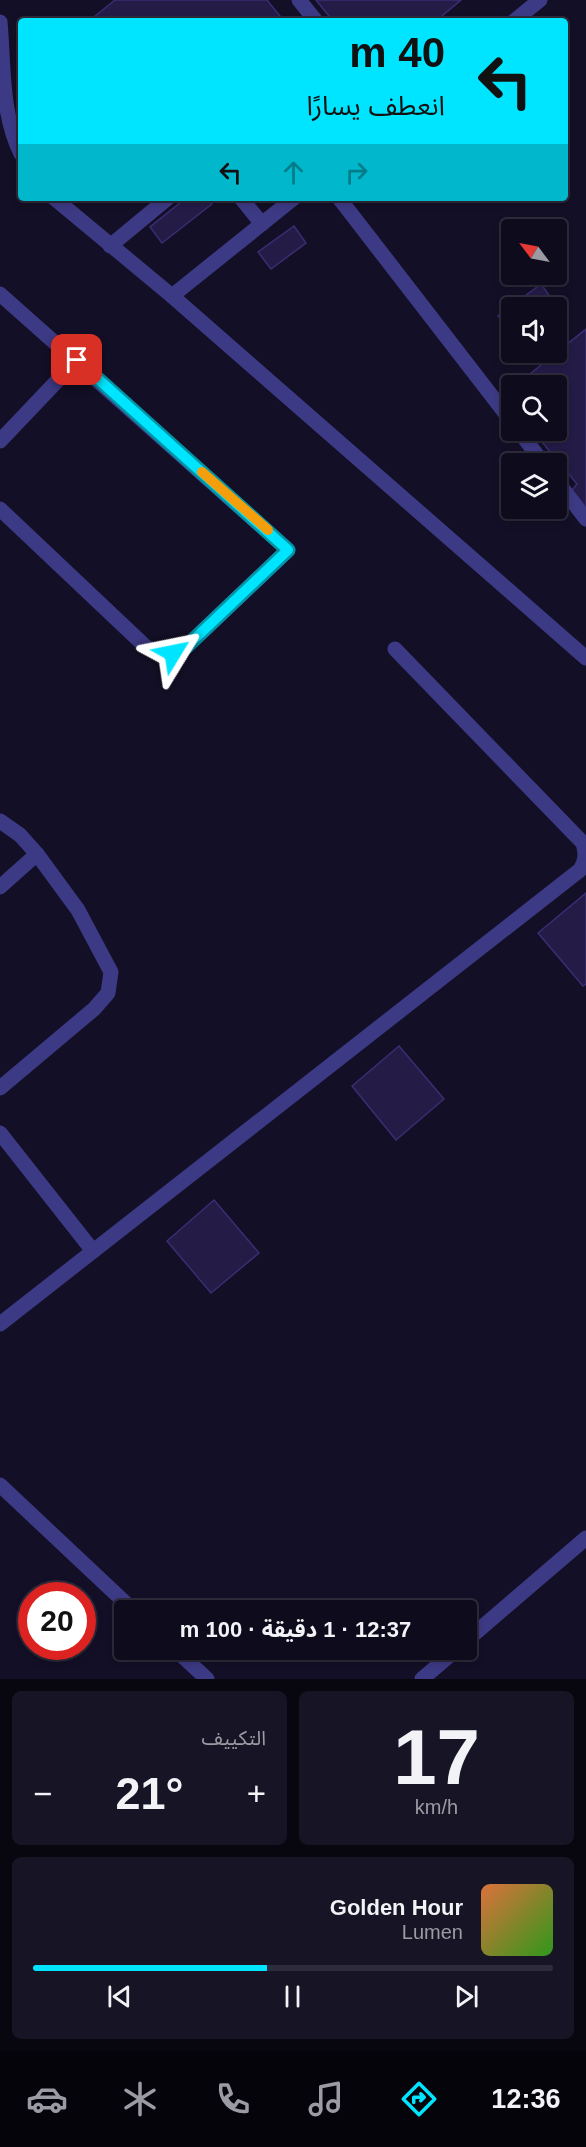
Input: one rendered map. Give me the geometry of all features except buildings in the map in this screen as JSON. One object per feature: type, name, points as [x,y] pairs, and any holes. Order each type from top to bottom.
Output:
[{"type":"lane","points":[[299,0],[314,18]]},
{"type":"lane","points":[[518,18],[540,0]]},
{"type":"lane","points":[[0,24],[7,106],[13,138],[18,148]]},
{"type":"lane","points":[[58,201],[172,296],[586,658]]},
{"type":"lane","points":[[110,246],[164,201]]},
{"type":"lane","points":[[243,201],[262,224]]},
{"type":"lane","points":[[172,296],[290,201]]},
{"type":"lane","points":[[341,201],[501,408]]},
{"type":"lane","points":[[0,294],[77,360],[288,550],[186,647],[173,653],[159,653],[146,647],[0,509]]},
{"type":"lane","points":[[0,441],[77,360]]},
{"type":"lane","points":[[567,494],[586,519]]},
{"type":"lane","points":[[0,1324],[580,870],[584,864],[583,843],[395,649]]},
{"type":"lane","points":[[0,821],[20,835],[37,854],[78,910],[111,972],[108,993],[94,1009],[0,1088]]},
{"type":"lane","points":[[0,887],[37,854]]},
{"type":"lane","points":[[0,1133],[93,1251]]},
{"type":"lane","points":[[0,1485],[122,1600]]},
{"type":"lane","points":[[477,1632],[586,1538]]},
{"type":"lane","points":[[187,1660],[207,1679]]},
{"type":"lane","points":[[422,1679],[444,1660]]},
{"type":"slow traffic","points":[[202,472],[268,530]]},
{"type":"route","points":[[77,360],[288,550],[186,647],[173,653]]}]
